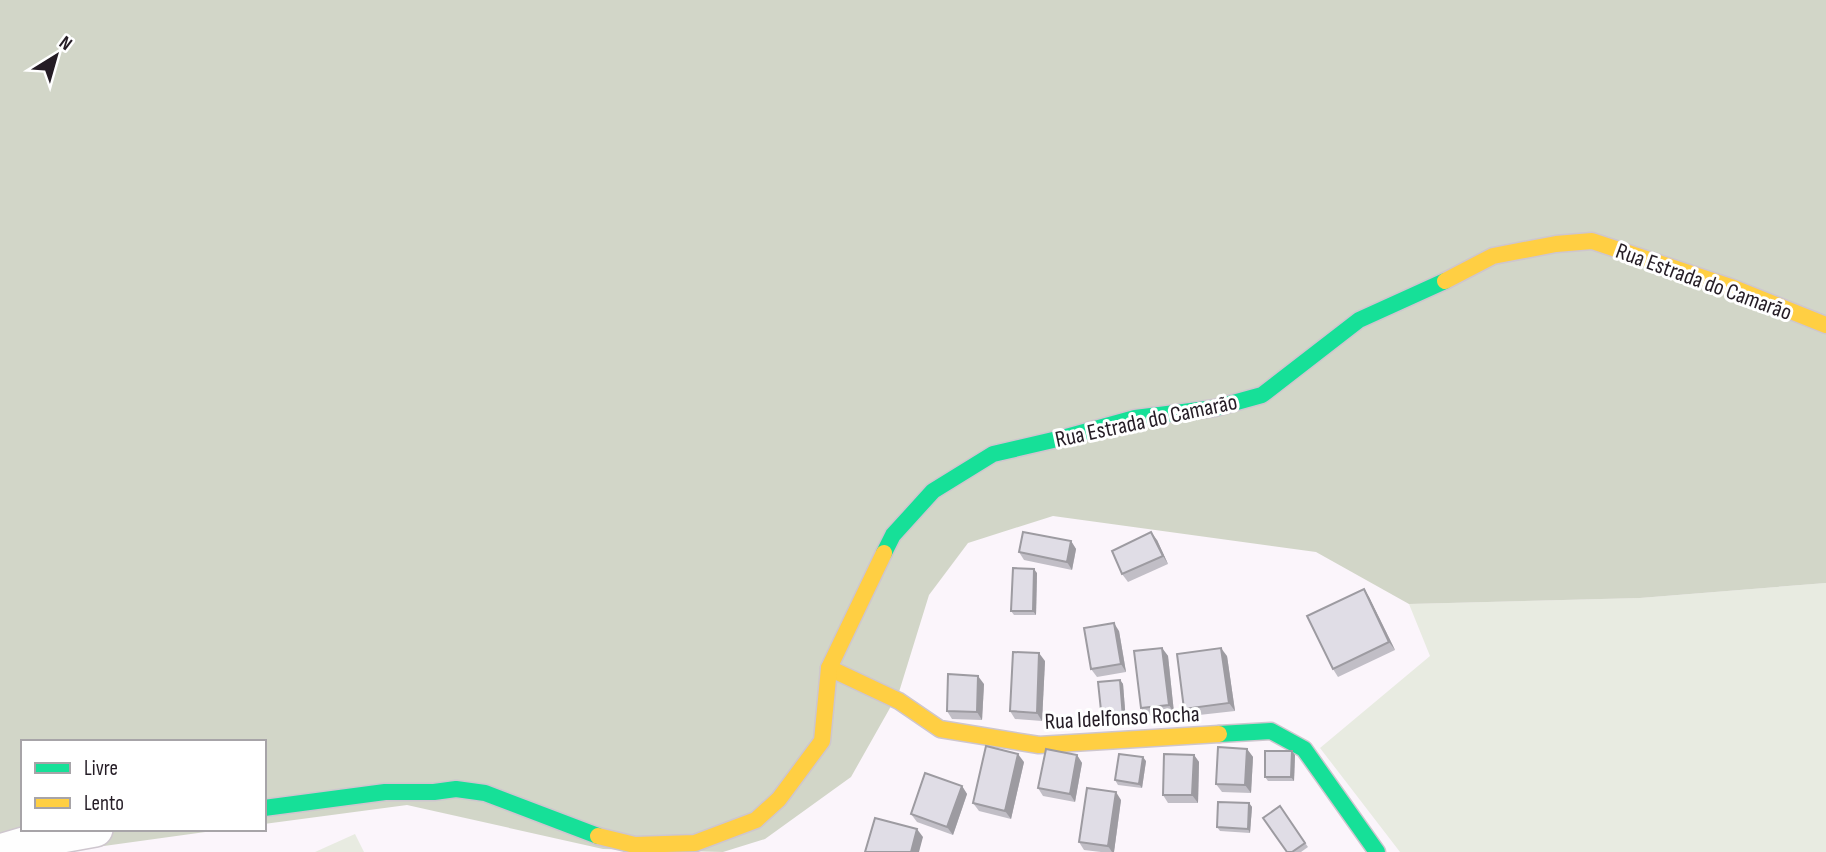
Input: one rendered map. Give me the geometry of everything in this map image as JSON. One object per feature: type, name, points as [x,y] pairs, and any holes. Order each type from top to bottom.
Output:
[{"type":"street","name":"Rua Estrada do Camarão","points":[[266,808],[385,792],[456,789],[485,793],[594,835],[635,845],[695,843],[756,820],[779,799],[822,741],[830,668],[893,535],[933,491],[993,454],[1135,418],[1216,408],[1262,395],[1359,320],[1433,287],[1493,256],[1556,244],[1592,241],[1731,288],[1826,325]]},
{"type":"street","name":"Rua Idelfonso Rocha","points":[[830,668],[900,701],[940,729],[1039,745],[1271,731],[1304,749],[1377,852]]},
{"type":"street","points":[[0,852],[51,837],[84,831]]},
{"type":"shaded area","points":[[0,0],[1826,0],[1826,583],[1640,598],[1409,604],[1316,552],[1053,516],[968,543],[929,595],[899,692],[851,777],[765,839],[723,852],[603,849],[407,805],[266,824],[266,740],[21,740],[21,831],[213,831],[70,852],[0,852]]},
{"type":"shaded area","points":[[1826,583],[1826,852],[1400,852],[1320,748],[1430,656],[1409,604],[1640,598]]},
{"type":"shaded area","points":[[355,834],[364,852],[315,852]]},
{"type":"building","points":[[1023,532],[1071,541],[1067,562],[1019,552]]},
{"type":"building","points":[[1151,532],[1163,556],[1122,574],[1112,551]]},
{"type":"building","points":[[1013,568],[1034,569],[1033,611],[1011,611]]},
{"type":"building","points":[[1364,589],[1389,642],[1333,669],[1307,616]]},
{"type":"building","points":[[1114,623],[1121,664],[1091,669],[1084,628]]},
{"type":"building","points":[[1162,648],[1169,705],[1141,708],[1134,651]]},
{"type":"building","points":[[1221,648],[1229,703],[1184,709],[1177,654]]},
{"type":"building","points":[[1013,652],[1039,653],[1037,713],[1010,711]]},
{"type":"building","points":[[948,674],[978,676],[977,712],[947,711]]},
{"type":"building","points":[[1120,680],[1123,718],[1102,720],[1098,682]]},
{"type":"building","points":[[986,746],[1018,754],[1005,811],[973,803]]},
{"type":"building","points":[[1218,747],[1247,749],[1245,785],[1216,784]]},
{"type":"building","points":[[1046,749],[1077,755],[1070,794],[1038,788]]},
{"type":"building","points":[[1265,751],[1292,751],[1291,777],[1265,777]]},
{"type":"building","points":[[1119,754],[1143,757],[1139,784],[1115,780]]},
{"type":"building","points":[[1164,754],[1194,755],[1192,795],[1163,795]]},
{"type":"building","points":[[925,773],[962,786],[947,827],[911,814]]},
{"type":"building","points":[[1087,788],[1116,792],[1108,846],[1079,842]]},
{"type":"building","points":[[1218,802],[1249,803],[1248,829],[1217,827]]},
{"type":"building","points":[[1280,806],[1305,843],[1292,852],[1287,852],[1263,818]]},
{"type":"building","points":[[875,818],[917,829],[911,852],[865,852]]},
{"type":"traffic: fast","points":[[884,553],[893,535],[933,491],[993,454],[1135,418],[1215,408],[1262,395],[1359,320],[1445,281]]},
{"type":"traffic: fast","points":[[1219,734],[1271,731],[1304,749],[1377,852]]},
{"type":"traffic: fast","points":[[266,808],[385,792],[456,789],[485,793],[598,836]]},
{"type":"traffic: slow","points":[[1445,281],[1493,256],[1556,244],[1592,241],[1731,287],[1826,325]]},
{"type":"traffic: slow","points":[[598,836],[635,845],[695,843],[756,820],[779,799],[822,741],[829,668],[884,553]]},
{"type":"traffic: slow","points":[[829,668],[899,701],[940,729],[1039,745],[1219,734]]}]
